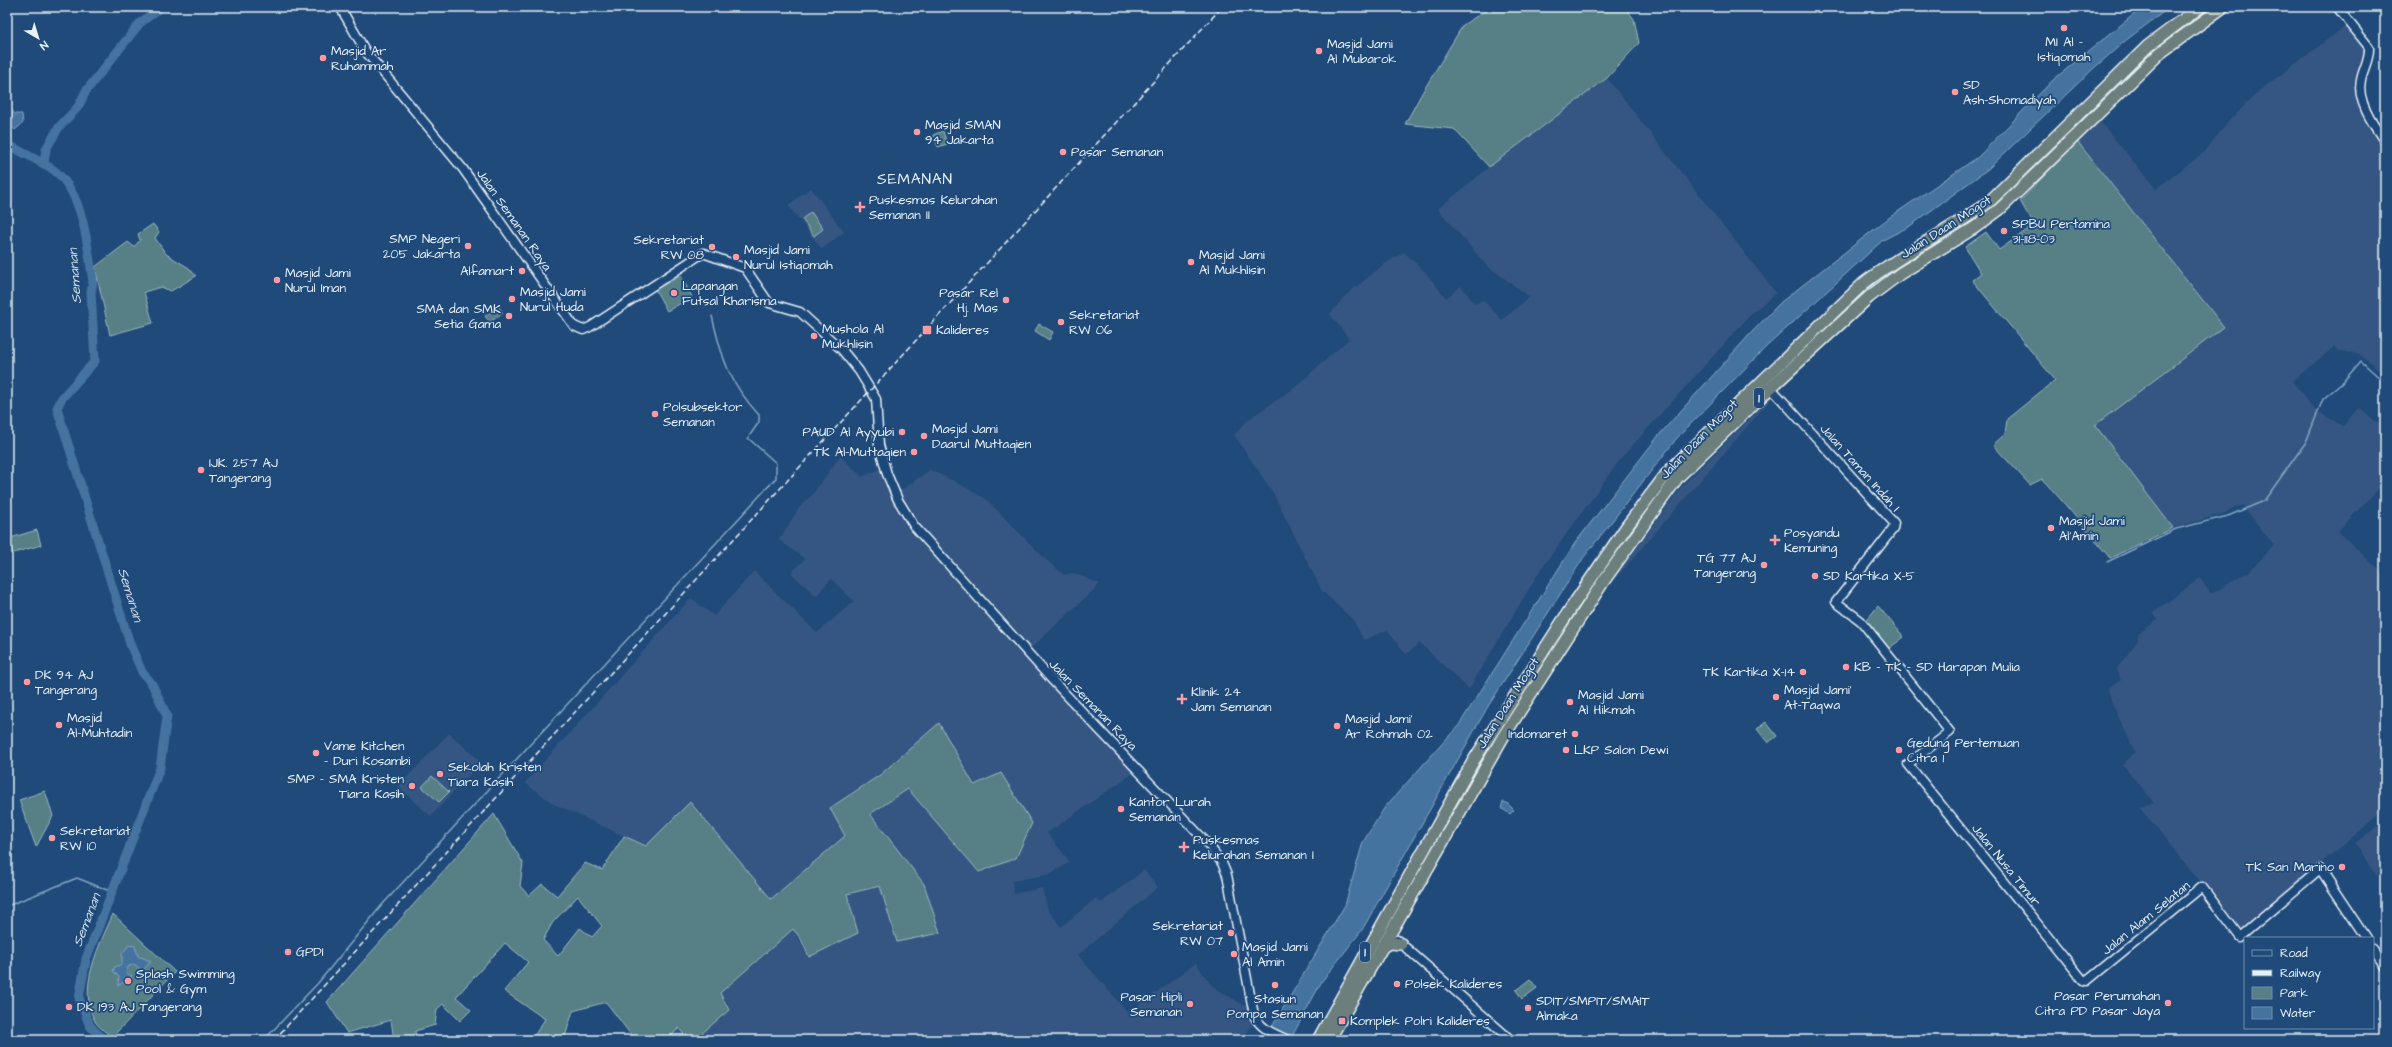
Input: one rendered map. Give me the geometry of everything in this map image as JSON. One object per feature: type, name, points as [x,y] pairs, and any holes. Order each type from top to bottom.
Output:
[{"type":"highway","name":"Jalan Daan Mogot","points":[[1318,1040],[1482,746],[1571,608],[1668,472],[1838,307],[1874,276],[1991,200],[2148,46],[2200,7]]},
{"type":"highway","name":"Jalan Daan Mogot","points":[[1395,939],[1413,909],[1415,903],[1413,896],[1493,753],[1605,579],[1678,477],[1868,298],[1928,256],[2000,209],[2151,62],[2219,8]]},
{"type":"highway","points":[[2190,14],[2199,16],[2198,25]]},
{"type":"highway","points":[[1940,233],[1939,242],[1946,245]]},
{"type":"highway","points":[[1921,245],[1929,248],[1928,256]]},
{"type":"highway","points":[[1482,746],[1493,753]]},
{"type":"highway","points":[[1474,760],[1486,765]]},
{"type":"highway","points":[[1395,939],[1390,924],[1415,872],[1415,866]]},
{"type":"highway","name":"1","points":[[1330,1040],[1383,946],[1395,939]]},
{"type":"street","name":"Jalan Semanan Raya","points":[[340,7],[372,60],[463,169],[574,326],[583,330],[590,327],[701,254],[707,254],[745,268],[763,297],[772,306],[800,312],[849,357],[867,384],[877,405],[879,445],[883,463],[898,500],[914,526],[1053,681],[1208,844],[1222,863],[1227,875],[1250,1004],[1257,1022],[1268,1031],[1288,1040]]},
{"type":"street","points":[[2337,7],[2369,47],[2369,57],[2361,78],[2360,91],[2368,114],[2385,142]]},
{"type":"street","name":"Jalan Taman Indah I","points":[[1771,388],[1894,523],[1893,529],[1836,602],[1861,621],[1950,732],[1908,764]]},
{"type":"street","name":"Jalan Nusa Timur","points":[[1908,764],[2085,981]]},
{"type":"street","name":"Jalan Alam Selatan","points":[[2085,981],[2202,887],[2240,937],[2320,869],[2365,937]]},
{"type":"street","points":[[1395,939],[1511,1040]]},
{"type":"street","points":[[2374,950],[2385,966]]},
{"type":"shaded area","points":[[2348,24],[2368,47],[2363,71],[2365,110],[2385,142],[2385,364],[2379,369],[2358,353],[2338,352],[2334,347],[2292,381],[2315,410],[2343,426],[2359,407],[2375,421],[2385,425],[2385,482],[2338,531],[2385,576],[2385,810],[2240,930],[2140,808],[2154,802],[2123,765],[2135,752],[2112,703],[2108,689],[2121,680],[2116,670],[2138,640],[2138,634],[2158,620],[2153,613],[2200,578],[2211,594],[2249,572],[2274,545],[2243,506],[2234,507],[2225,513],[2173,528],[2095,425],[2224,327],[2077,141],[2098,119],[2156,189],[2202,154],[2230,120],[2259,91]]},
{"type":"shaded area","points":[[1607,78],[1776,293],[1752,313],[1621,458],[1539,572],[1469,689],[1420,643],[1406,654],[1387,630],[1364,640],[1353,620],[1322,591],[1272,491],[1234,435],[1249,419],[1293,389],[1349,339],[1330,314],[1345,296],[1383,265],[1404,252],[1425,272],[1446,298],[1461,286],[1475,304],[1483,300],[1502,320],[1530,297],[1487,266],[1438,209],[1489,167]]},
{"type":"shaded area","points":[[811,188],[844,232],[822,249],[788,205]]},
{"type":"shaded area","points":[[1777,392],[1608,587],[1683,485]]},
{"type":"shaded area","points":[[840,456],[862,477],[884,467],[897,493],[930,470],[954,481],[986,499],[1043,557],[1064,575],[1074,573],[1100,584],[1027,652],[1139,769],[1047,833],[1070,862],[1050,874],[1012,881],[1014,894],[1042,888],[1048,910],[1061,927],[1096,898],[1101,903],[1144,870],[1158,887],[1078,955],[1128,1013],[1196,963],[1211,985],[1259,1015],[1242,1040],[694,1040],[729,1010],[719,993],[793,929],[809,957],[847,894],[880,886],[924,884],[870,814],[908,788],[979,872],[1000,773],[974,785],[939,724],[880,775],[830,808],[845,836],[771,899],[691,802],[646,846],[554,804],[525,783],[691,598],[714,616],[754,571],[817,633],[854,601],[831,579],[816,596],[791,573],[805,559],[779,540],[799,508],[813,494]]},
{"type":"shaded area","name":"Sekolah Kristen Tiara Kasih","points":[[449,733],[481,762],[431,816],[398,787]]},
{"type":"shaded area","points":[[2385,821],[2385,870],[2376,876],[2355,843]]},
{"type":"shaded area","points":[[679,1028],[688,1040],[667,1040]]},
{"type":"green space","points":[[1491,7],[1625,7],[1634,19],[1639,43],[1607,78],[1489,167],[1454,129],[1405,124],[1463,25]]},
{"type":"green space","points":[[943,131],[947,144],[938,147],[933,135]]},
{"type":"green space","points":[[2077,141],[2224,327],[2095,425],[2173,528],[2110,558],[2042,479],[2030,485],[1993,445],[2005,434],[2007,419],[2055,380],[1972,280],[1981,273],[1965,247],[1986,232],[1999,250],[2034,225],[2020,201]]},
{"type":"green space","points":[[811,212],[823,229],[814,236],[802,219]]},
{"type":"green space","points":[[153,224],[159,232],[155,238],[166,254],[189,268],[196,276],[171,291],[161,287],[144,292],[153,323],[110,335],[95,267],[128,242],[134,247],[140,240],[138,234]]},
{"type":"green space","name":"Lapangan Futsal Kharisma","points":[[681,276],[692,297],[667,311],[655,289]]},
{"type":"green space","points":[[499,307],[503,313],[490,322],[485,316]]},
{"type":"green space","points":[[1039,324],[1053,332],[1049,340],[1035,331]]},
{"type":"green space","points":[[37,530],[41,545],[7,555],[7,539]]},
{"type":"green space","points":[[1878,606],[1904,637],[1887,650],[1865,622]]},
{"type":"green space","points":[[1766,722],[1777,736],[1768,743],[1757,729]]},
{"type":"green space","points":[[939,723],[974,785],[1001,773],[1032,823],[1016,858],[979,872],[908,789],[870,814],[924,884],[940,933],[897,942],[880,886],[847,894],[858,933],[809,957],[801,939],[793,929],[720,993],[729,1010],[694,1040],[688,1040],[679,1028],[667,1040],[638,1040],[631,1035],[606,1002],[573,1011],[564,1040],[539,1040],[534,1036],[545,1019],[504,991],[528,962],[505,943],[456,997],[471,1010],[460,1021],[443,1004],[437,1009],[435,1025],[415,1031],[417,1040],[394,1040],[391,1020],[347,1033],[327,1002],[494,814],[523,863],[520,886],[529,896],[542,884],[557,896],[585,863],[602,870],[624,836],[646,846],[690,802],[771,899],[845,836],[830,808],[880,775]],"holes":[[[578,896],[602,926],[592,937],[580,928],[558,956],[543,940],[553,922]]]},
{"type":"green space","points":[[432,776],[449,792],[439,802],[422,787]]},
{"type":"green space","points":[[45,791],[53,816],[36,847],[19,800]]},
{"type":"green space","name":"Splash Swimming Pool & Gym","points":[[113,914],[175,972],[112,1037],[96,1023],[90,1010],[88,996],[89,982],[96,954]]},
{"type":"green space","points":[[1530,979],[1537,988],[1522,999],[1516,990]]},
{"type":"water","points":[[2143,7],[2170,7],[2125,41],[2093,69],[1988,169],[1910,226],[1883,240],[1765,348],[1677,438],[1584,557],[1487,708],[1362,930],[1322,981],[1290,1040],[1264,1040],[1345,905],[1363,842],[1385,807],[1459,725],[1575,543],[1659,435],[1781,302],[1890,217],[1978,157],[2053,80]]},
{"type":"water","points":[[9,107],[15,114],[22,114],[23,123],[15,130],[7,122]]},
{"type":"water","points":[[1503,802],[1507,803],[1514,810],[1510,814],[1501,808]]},
{"type":"water","points":[[129,945],[135,946],[138,956],[151,961],[140,974],[140,969],[134,964],[128,967],[126,973],[132,976],[118,986],[119,977],[113,971],[115,967],[122,964],[122,954]]},
{"type":"waterway","points":[[7,144],[44,164],[46,149],[59,127],[78,107],[86,91],[140,23],[161,7]]},
{"type":"waterway","name":"Semanan","points":[[44,164],[57,173],[68,185],[76,200],[85,233],[93,282],[91,292],[95,361],[62,398],[57,408],[130,644],[142,672],[152,684],[167,716],[160,768],[86,959],[79,998],[90,1026],[104,1040]]},
{"type":"waterway","points":[[264,1040],[318,983],[382,905],[776,478],[776,463],[748,438],[759,422],[759,415],[740,392],[728,369],[719,345],[712,316]]},
{"type":"waterway","points":[[2107,562],[2176,529],[2228,516],[2264,501],[2306,442],[2323,399],[2341,384],[2361,361],[2385,383]]},
{"type":"waterway","points":[[7,906],[77,878],[112,892]]},
{"type":"railway","points":[[274,1040],[1222,7]]},
{"type":"place","name":"MI Al - Istiqomah","points":[[2064,28]]},
{"type":"place","name":"Masjid Jami Al Mubarok","points":[[1319,51]]},
{"type":"place","name":"Masjid Ar Ruhammah","points":[[323,58]]},
{"type":"place","name":"SD Ash-Shomadiyah","points":[[1955,92]]},
{"type":"place","name":"Masjid SMAN 94 Jakarta","points":[[917,132]]},
{"type":"place","name":"Pasar Semanan","points":[[1063,152]]},
{"type":"place","name":"Puskesmas Kelurahan Semanan II","points":[[860,207]]},
{"type":"place","name":"SPBU Pertamina 31-118-03","points":[[2004,231]]},
{"type":"place","name":"SMP Negeri 205 Jakarta","points":[[468,246]]},
{"type":"place","name":"Sekretariat RW 08","points":[[712,247]]},
{"type":"place","name":"Masjid Jami Nurul Istiqomah","points":[[736,257]]},
{"type":"place","name":"Masjid Jami Al Mukhlisin","points":[[1191,262]]},
{"type":"place","name":"Alfamart","points":[[522,271]]},
{"type":"place","name":"Masjid Jami Nurul Iman","points":[[277,280]]},
{"type":"place","name":"Lapangan Futsal Kharisma","points":[[674,293]]},
{"type":"place","name":"Masjid Jami Nurul Huda","points":[[512,299]]},
{"type":"place","name":"Pasar Rel Hj. Mas","points":[[1006,300]]},
{"type":"place","name":"SMA dan SMK Setia Gama","points":[[509,316]]},
{"type":"place","name":"Sekretariat RW 06","points":[[1061,322]]},
{"type":"place","name":"Kalideres","points":[[927,330]]},
{"type":"place","name":"Mushola Al Mukhlisin","points":[[814,336]]},
{"type":"place","name":"Polsubsektor Semanan","points":[[655,414]]},
{"type":"place","name":"PAUD Al Ayyubi","points":[[902,432]]},
{"type":"place","name":"Masjid Jami Daarul Muttaqien","points":[[924,436]]},
{"type":"place","name":"TK Al-Muttaqien","points":[[914,452]]},
{"type":"place","name":"IJK. 257 AJ Tangerang","points":[[201,470]]},
{"type":"place","name":"Masjid Jami Al'Amin","points":[[2051,528]]},
{"type":"place","name":"Posyandu Kemuning","points":[[1775,540]]},
{"type":"place","name":"TG 77 AJ Tangerang","points":[[1764,565]]},
{"type":"place","name":"SD Kartika X-5","points":[[1815,576]]},
{"type":"place","name":"KB - TK - SD Harapan Mulia","points":[[1846,667]]},
{"type":"place","name":"TK Kartika X-14","points":[[1803,672]]},
{"type":"place","name":"DK 94 AJ Tangerang","points":[[27,682]]},
{"type":"place","name":"Masjid Jami' At-Taqwa","points":[[1776,697]]},
{"type":"place","name":"Klinik 24 Jam Semanan","points":[[1182,699]]},
{"type":"place","name":"Masjid Jami Al Hikmah","points":[[1570,702]]},
{"type":"place","name":"Masjid Al-Muhtadin","points":[[59,725]]},
{"type":"place","name":"Masjid Jami' Ar Rohmah 02","points":[[1337,726]]},
{"type":"place","name":"Indomaret","points":[[1575,734]]},
{"type":"place","name":"LKP Salon Dewi","points":[[1566,750]]},
{"type":"place","name":"Gedung Pertemuan Citra 1","points":[[1899,750]]},
{"type":"place","name":"Vame Kitchen - Duri Kosambi","points":[[316,753]]},
{"type":"place","name":"Sekolah Kristen Tiara Kasih","points":[[440,774]]},
{"type":"place","name":"SMP - SMA Kristen Tiara Kasih","points":[[412,786]]},
{"type":"place","name":"Kantor Lurah Semanan","points":[[1121,809]]},
{"type":"place","name":"Sekretariat RW 10","points":[[52,838]]},
{"type":"place","name":"Puskesmas Kelurahan Semanan I","points":[[1184,847]]},
{"type":"place","name":"TK San Marino","points":[[2342,867]]},
{"type":"place","name":"Sekretariat RW 07","points":[[1231,933]]},
{"type":"place","name":"GPDI","points":[[288,952]]},
{"type":"place","name":"Masjid Jami Al Amin","points":[[1234,954]]},
{"type":"place","name":"Splash Swimming Pool & Gym","points":[[128,981]]},
{"type":"place","name":"Polsek Kalideres","points":[[1397,984]]},
{"type":"place","name":"Stasiun Pompa Semanan","points":[[1275,985]]},
{"type":"place","name":"Pasar Perumahan Citra PD Pasar Jaya","points":[[2168,1003]]},
{"type":"place","name":"Pasar Hipli Semanan","points":[[1190,1004]]},
{"type":"place","name":"DK 193 AJ Tangerang","points":[[69,1007]]},
{"type":"place","name":"SDIT/SMPIT/SMAIT Almaka","points":[[1528,1008]]},
{"type":"place","name":"Komplek Polri Kalideres","points":[[1342,1021]]},
{"type":"district","name":"SEMANAN","points":[[915,179]]}]
